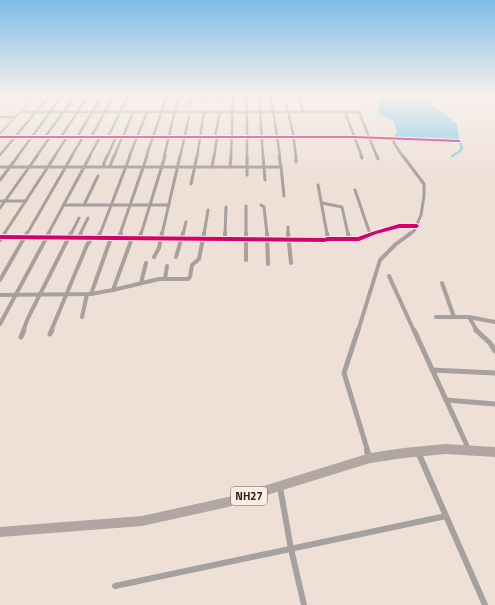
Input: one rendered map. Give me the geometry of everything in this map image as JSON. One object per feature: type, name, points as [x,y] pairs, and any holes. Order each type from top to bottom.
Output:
[{"type":"highway","name":"NH27","points":[[0,532],[142,521],[228,502],[370,458],[445,449],[495,452]]},
{"type":"main road","points":[[0,135],[9,124]]},
{"type":"street","points":[[0,155],[25,124]]},
{"type":"street","points":[[0,180],[41,124]]},
{"type":"street","points":[[45,137],[54,124]]},
{"type":"street","points":[[61,137],[69,124]]},
{"type":"street","points":[[77,137],[85,124]]},
{"type":"street","points":[[91,137],[98,124]]},
{"type":"street","points":[[108,137],[114,124]]},
{"type":"street","points":[[110,166],[128,124]]},
{"type":"street","points":[[98,238],[143,124]]},
{"type":"street","points":[[118,238],[157,124]]},
{"type":"street","points":[[140,239],[162,167],[173,124]]},
{"type":"street","points":[[154,257],[159,248],[188,124]]},
{"type":"street","points":[[191,184],[202,124]]},
{"type":"street","points":[[212,167],[218,124]]},
{"type":"street","points":[[230,167],[232,124]]},
{"type":"street","points":[[246,124],[247,175]]},
{"type":"street","points":[[260,124],[265,180]]},
{"type":"street","points":[[276,124],[284,196]]},
{"type":"street","points":[[291,124],[296,149],[296,162]]},
{"type":"street","points":[[350,124],[362,158]]},
{"type":"street","points":[[364,124],[378,159]]},
{"type":"street","points":[[0,135],[14,137],[354,136],[458,141]]},
{"type":"street","points":[[0,208],[50,137]]},
{"type":"street","points":[[1,238],[67,137]]},
{"type":"street","points":[[0,280],[83,137]]},
{"type":"street","points":[[0,324],[48,237],[100,137]]},
{"type":"street","points":[[103,166],[116,137]]},
{"type":"street","points":[[370,458],[344,373],[380,260],[389,248],[414,231],[424,203],[424,184],[412,170],[394,143],[393,138]]},
{"type":"street","points":[[0,167],[281,167]]},
{"type":"street","points":[[84,205],[98,176]]},
{"type":"street","points":[[318,185],[328,239]]},
{"type":"street","points":[[355,190],[370,234]]},
{"type":"street","points":[[0,201],[26,201]]},
{"type":"street","points":[[322,203],[342,207],[349,239]]},
{"type":"street","points":[[64,205],[169,205]]},
{"type":"street","points":[[261,205],[264,207],[266,217],[268,264]]},
{"type":"street","points":[[246,206],[246,260]]},
{"type":"street","points":[[225,240],[226,207]]},
{"type":"street","points":[[0,295],[89,294],[165,279],[184,280],[190,277],[192,265],[199,259],[208,210]]},
{"type":"street","points":[[21,337],[40,295],[79,218]]},
{"type":"street","points":[[78,238],[88,218]]},
{"type":"street","points":[[176,258],[186,222]]},
{"type":"street","points":[[288,226],[288,244],[291,263]]},
{"type":"street","points":[[1,238],[132,238],[160,240],[359,239],[370,234],[399,226],[417,226]]},
{"type":"street","points":[[50,334],[65,294],[87,245],[92,238]]},
{"type":"street","points":[[82,317],[110,238]]},
{"type":"street","points":[[113,290],[132,238]]},
{"type":"street","points":[[141,283],[146,263]]},
{"type":"street","points":[[165,279],[167,266]]},
{"type":"street","points":[[389,276],[470,451]]},
{"type":"street","points":[[442,283],[454,317]]},
{"type":"street","points":[[436,317],[469,317],[495,322]]},
{"type":"street","points":[[469,317],[476,330],[491,343],[495,351]]},
{"type":"street","points":[[432,370],[495,373]]},
{"type":"street","points":[[446,400],[495,404]]},
{"type":"street","points":[[418,452],[485,605]]},
{"type":"street","points":[[280,487],[291,549],[304,605]]},
{"type":"street","points":[[114,586],[446,516]]},
{"type":"water","points":[[395,124],[457,124],[459,140],[394,137],[397,131]]},
{"type":"waterway","points":[[452,156],[459,152],[462,148],[459,140]]},
{"type":"cycle path","points":[[0,137],[355,137],[459,141]]},
{"type":"cycle path","points":[[0,237],[324,240],[359,239],[399,226],[417,226]]}]
